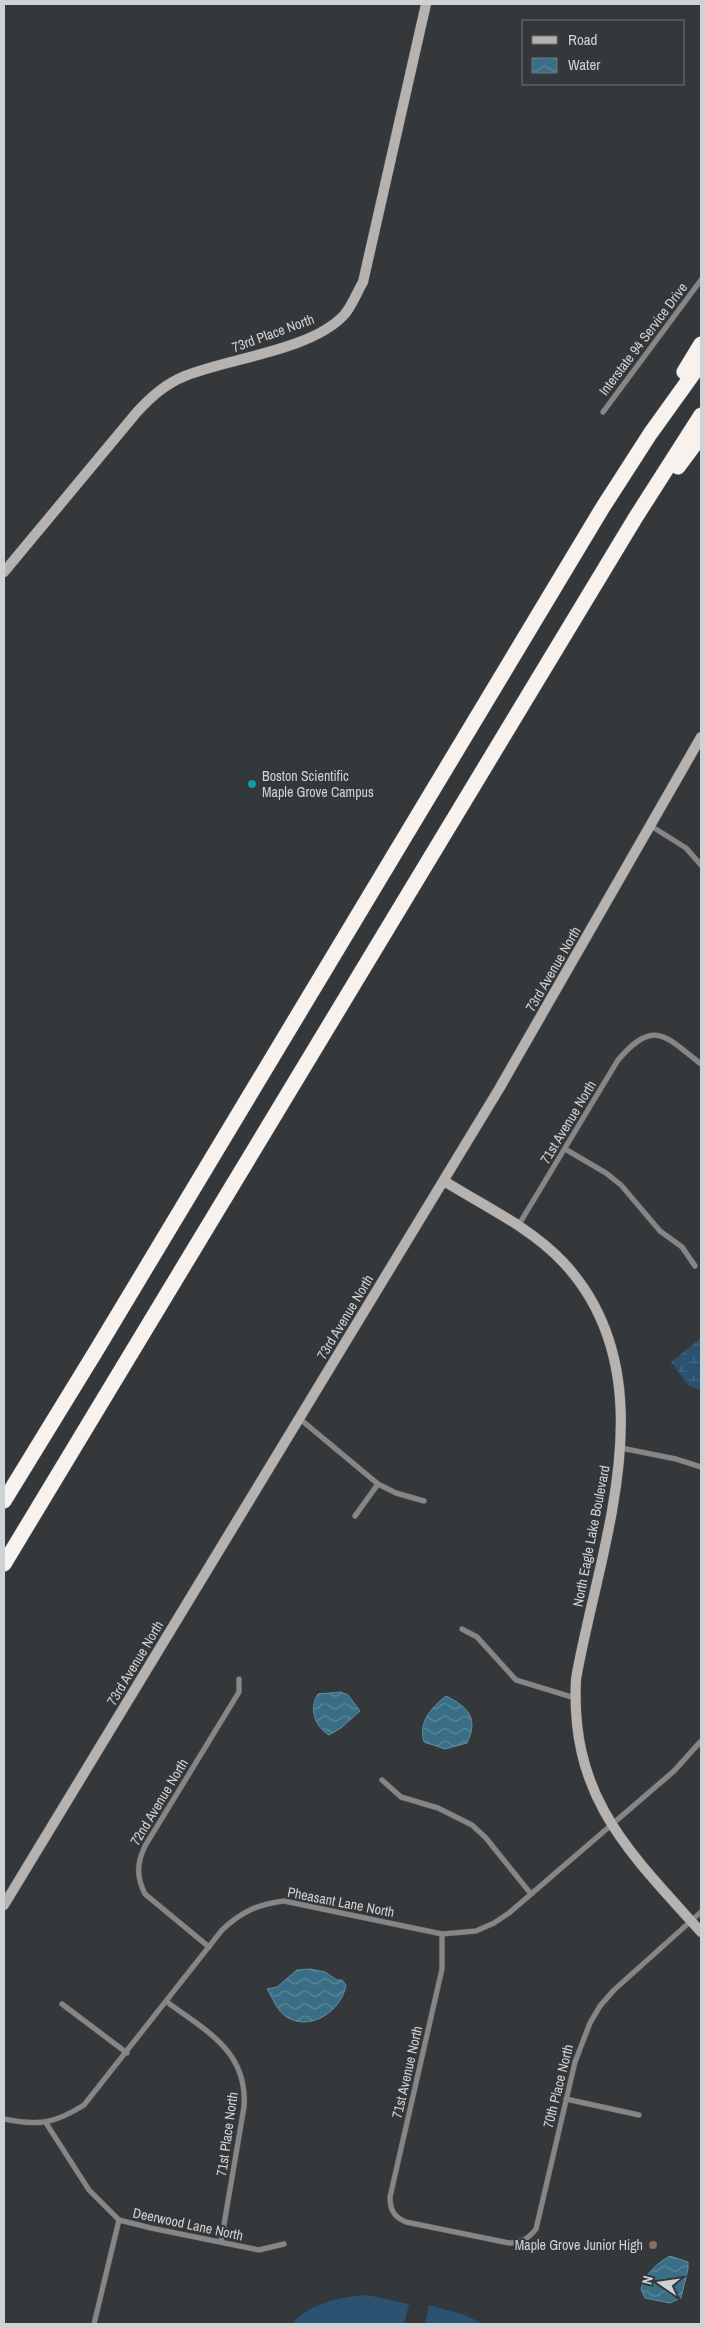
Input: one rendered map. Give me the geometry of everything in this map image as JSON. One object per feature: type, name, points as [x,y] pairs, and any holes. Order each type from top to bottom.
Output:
[{"type":"highway","points":[[4,1501],[701,344]]},
{"type":"highway","points":[[618,483],[701,363]]},
{"type":"highway","points":[[4,1564],[673,457],[701,415]]},
{"type":"highway","points":[[610,562],[701,436]]},
{"type":"street","name":"73rd Place North","points":[[4,572],[137,412],[157,391],[185,376],[322,332],[344,314],[363,282],[426,4]]},
{"type":"street","name":"Interstate 94 Service Drive","points":[[603,412],[701,280]]},
{"type":"street","name":"73rd Avenue North","points":[[4,1905],[524,1047],[701,737]]},
{"type":"street","points":[[651,826],[686,848],[701,865]]},
{"type":"street","name":"71st Avenue North","points":[[518,1226],[618,1060],[631,1044],[644,1036],[652,1035],[667,1038],[701,1064]]},
{"type":"street","points":[[565,1149],[606,1173],[621,1185],[660,1231],[682,1247],[695,1266]]},
{"type":"street","name":"North Eagle Lake Boulevard","points":[[444,1181],[542,1242],[563,1262],[581,1284],[607,1334],[614,1361],[618,1389],[621,1448],[615,1500],[582,1650],[576,1698],[579,1740],[594,1792],[611,1826],[701,1932]]},
{"type":"street","points":[[300,1419],[378,1484],[396,1493],[424,1500]]},
{"type":"street","points":[[621,1448],[676,1459],[701,1467]]},
{"type":"street","points":[[355,1516],[378,1484]]},
{"type":"street","points":[[462,1629],[477,1638],[516,1680],[576,1698]]},
{"type":"street","name":"72nd Avenue North","points":[[209,1947],[145,1894],[140,1883],[138,1870],[140,1858],[146,1846],[239,1692],[239,1678]]},
{"type":"street","name":"Pheasant Lane North","points":[[4,2119],[46,2123],[63,2118],[84,2105],[209,1947],[234,1918],[250,1909],[266,1903],[284,1901],[442,1934],[476,1931],[494,1923],[531,1894],[683,1762],[701,1741]]},
{"type":"street","points":[[382,1780],[402,1797],[438,1808],[472,1825],[486,1838],[531,1894]]},
{"type":"street","name":"70th Place North","points":[[517,2243],[525,2240],[536,2229],[580,2042],[600,2006],[628,1977],[701,1912]]},
{"type":"street","name":"71st Avenue North","points":[[442,1934],[442,1969],[390,2197],[390,2207],[394,2214],[406,2222],[517,2243]]},
{"type":"street","name":"71st Place North","points":[[167,2002],[230,2052],[243,2078],[244,2106],[221,2242]]},
{"type":"street","points":[[62,2004],[126,2053]]},
{"type":"street","points":[[566,2099],[638,2115]]},
{"type":"street","name":"Deerwood Lane North","points":[[46,2123],[88,2190],[119,2220],[259,2250],[284,2244]]},
{"type":"street","points":[[94,2324],[119,2220]]},
{"type":"green space","points":[[701,1338],[701,1390],[689,1386],[671,1362]]},
{"type":"green space","points":[[367,2295],[409,2304],[404,2324],[291,2324],[307,2311],[326,2302],[346,2297]]},
{"type":"green space","points":[[429,2305],[465,2315],[483,2324],[425,2324]]},
{"type":"water","points":[[341,1692],[348,1695],[360,1711],[341,1728],[329,1735],[320,1727],[314,1716],[315,1699],[318,1694]]},
{"type":"water","points":[[446,1696],[465,1709],[469,1714],[472,1727],[467,1743],[445,1749],[424,1742],[423,1728],[427,1716],[435,1705]]},
{"type":"water","points":[[310,1969],[325,1972],[337,1980],[342,1980],[346,1985],[343,1995],[331,2011],[322,2017],[313,2021],[293,2020],[281,2013],[267,1989],[277,1987],[297,1970]]},
{"type":"water","points":[[670,2256],[688,2262],[681,2298],[670,2303],[645,2298],[641,2289],[645,2278],[656,2266]]},
{"type":"place","name":"Boston Scientific Maple Grove Campus","points":[[252,784]]},
{"type":"place","name":"Maple Grove Junior High","points":[[653,2245]]}]
